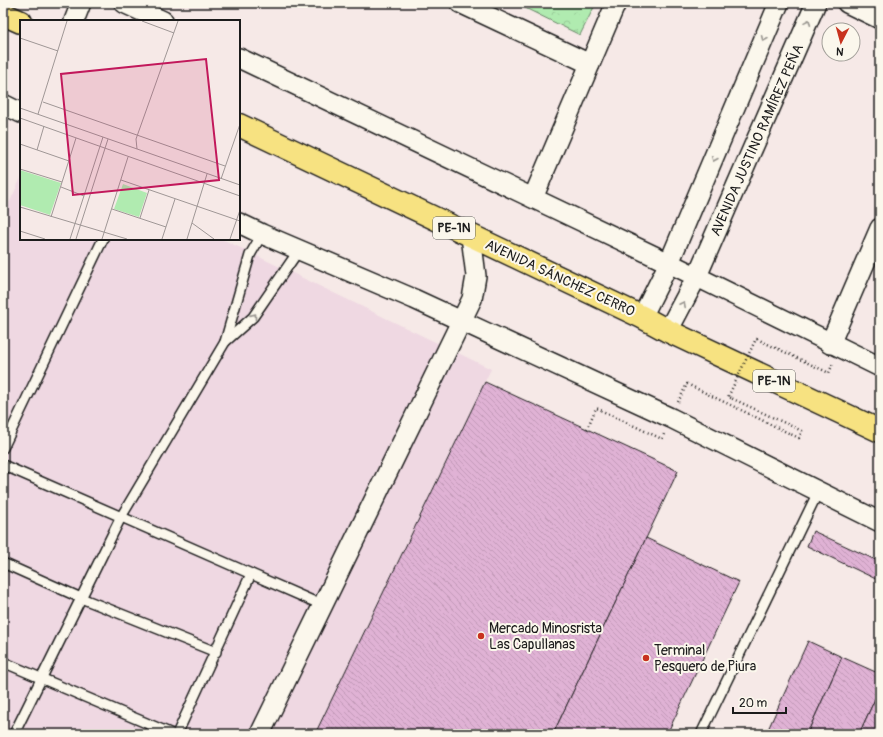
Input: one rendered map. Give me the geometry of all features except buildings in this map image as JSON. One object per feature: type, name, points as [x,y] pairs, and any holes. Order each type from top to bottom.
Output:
[{"type":"highway","points":[[3,14],[20,22]]},
{"type":"highway","name":"AVENIDA SÁNCHEZ CERRO","points":[[240,125],[880,431]]},
{"type":"street","points":[[74,20],[81,3]]},
{"type":"street","points":[[124,3],[160,20]]},
{"type":"street","points":[[460,3],[590,64]]},
{"type":"street","points":[[533,198],[616,3]]},
{"type":"street","points":[[642,317],[669,263],[779,3]]},
{"type":"street","name":"AVENIDA JUSTINO RAMÍREZ PEÑA","points":[[668,331],[697,276],[816,3]]},
{"type":"street","points":[[847,3],[880,19]]},
{"type":"street","points":[[240,58],[697,276],[828,352],[880,367]]},
{"type":"street","points":[[3,104],[20,112]]},
{"type":"street","points":[[240,223],[414,299],[671,418],[880,522]]},
{"type":"street","points":[[828,352],[880,228]]},
{"type":"street","points":[[260,734],[431,380],[462,322],[472,299],[476,276],[471,236]]},
{"type":"lane","points":[[14,734],[121,517],[225,342],[250,255],[262,234]]},
{"type":"lane","points":[[3,448],[103,240]]},
{"type":"lane","points":[[225,342],[253,318],[299,250]]},
{"type":"lane","points":[[3,465],[322,605]]},
{"type":"lane","points":[[701,734],[818,492]]},
{"type":"lane","points":[[3,563],[81,598],[216,652]]},
{"type":"lane","points":[[177,734],[251,574]]},
{"type":"lane","points":[[3,662],[172,734]]},
{"type":"path","points":[[687,384],[799,438],[802,431],[728,397],[756,339],[829,373],[834,363],[828,352]]},
{"type":"shaded area","points":[[20,180],[20,240],[224,240],[491,369],[315,734],[3,734],[3,216]]},
{"type":"green space","points":[[515,3],[596,3],[580,35]]},
{"type":"place","name":"Mercado Minosrista Las Capullanas","points":[[481,636]]},
{"type":"place","name":"Terminal Pesquero de Piura","points":[[646,658]]}]
